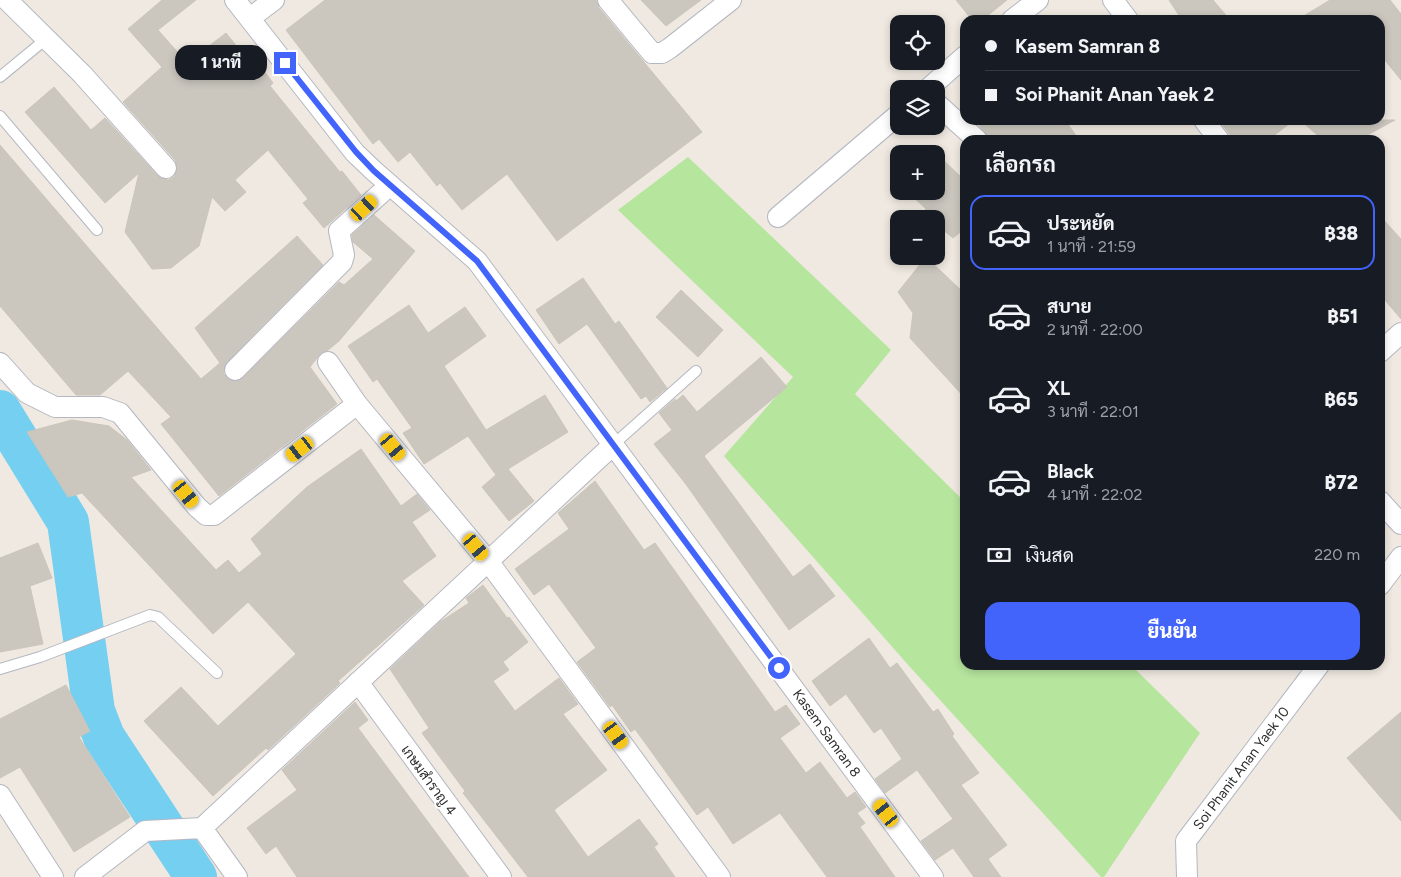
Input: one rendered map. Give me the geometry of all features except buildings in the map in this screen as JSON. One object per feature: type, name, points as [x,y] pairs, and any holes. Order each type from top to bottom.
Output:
[{"type":"street","name":"Kasem Samran 8","points":[[235,0],[356,152],[390,185],[477,261],[933,877]]},
{"type":"street","points":[[250,18],[274,0]]},
{"type":"street","points":[[608,0],[652,53],[662,53],[730,0]]},
{"type":"street","points":[[1018,15],[1038,0]]},
{"type":"street","points":[[1113,0],[1124,15]]},
{"type":"street","points":[[12,2],[101,94],[166,168]]},
{"type":"street","points":[[938,80],[960,60]]},
{"type":"street","points":[[945,111],[971,135]]},
{"type":"street","points":[[778,217],[890,122]]},
{"type":"street","points":[[1208,125],[1216,135]]},
{"type":"street","points":[[235,370],[342,262],[344,255],[339,231],[390,185]]},
{"type":"street","points":[[1385,347],[1401,333]]},
{"type":"street","points":[[328,362],[357,404],[488,561],[720,877]]},
{"type":"street","points":[[0,363],[27,393],[55,407],[103,407],[120,413],[197,507],[206,515],[214,516],[357,404]]},
{"type":"street","points":[[85,877],[145,832],[202,828],[614,444]]},
{"type":"street","points":[[1385,506],[1401,524]]},
{"type":"street","points":[[1385,578],[1401,557]]},
{"type":"street","name":"Soi Phanit Anan Yaek 10","points":[[1187,877],[1185,874],[1186,841],[1315,670]]},
{"type":"street","name":"เกษมสำราญ 4","points":[[358,682],[501,877]]},
{"type":"street","points":[[0,795],[53,877]]},
{"type":"street","points":[[202,828],[237,877]]},
{"type":"lane","points":[[0,77],[46,39]]},
{"type":"lane","points":[[0,116],[97,230]]},
{"type":"lane","points":[[614,444],[696,371]]},
{"type":"lane","points":[[0,669],[40,657],[140,617],[150,615],[158,617],[217,673]]},
{"type":"green space","points":[[688,157],[891,350],[855,394],[960,497],[960,670],[1136,670],[1200,733],[1104,877],[1101,877],[910,667],[724,456],[793,377],[618,210]]},
{"type":"waterway","points":[[0,411],[68,522],[94,711],[104,737],[196,877]]},
{"type":"route","points":[[285,63],[356,152],[374,171],[477,261],[779,668]]}]
